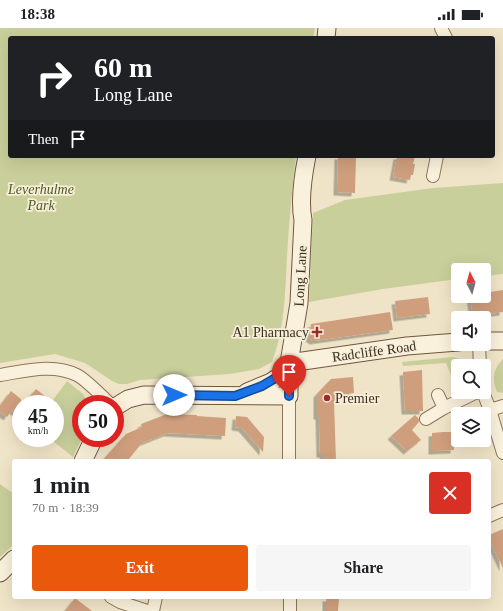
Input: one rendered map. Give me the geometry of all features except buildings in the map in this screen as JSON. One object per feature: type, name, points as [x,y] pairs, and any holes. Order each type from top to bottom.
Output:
[{"type":"main road","name":"Long Lane","points":[[289,396],[289,366],[299,303],[303,220],[301,213],[306,158]]},
{"type":"main road","points":[[491,341],[503,341]]},
{"type":"main road","name":"Radcliffe Road","points":[[235,396],[262,386],[289,366],[407,346],[451,343]]},
{"type":"main road","name":"Radcliffe Road","points":[[124,401],[144,395],[289,396]]},
{"type":"main road","points":[[84,459],[90,447]]},
{"type":"main road","points":[[0,573],[12,561]]},
{"type":"street","points":[[433,176],[437,158]]},
{"type":"street","points":[[0,375],[42,368],[61,370],[78,375],[100,395]]},
{"type":"street","points":[[438,395],[444,408]]},
{"type":"street","points":[[289,396],[289,459]]},
{"type":"street","points":[[426,419],[463,399]]},
{"type":"street","points":[[491,410],[503,406]]},
{"type":"street","points":[[491,413],[503,453]]},
{"type":"street","points":[[491,515],[503,510]]},
{"type":"street","points":[[115,599],[146,611]]},
{"type":"street","points":[[153,611],[156,599]]},
{"type":"street","points":[[290,599],[290,611]]},
{"type":"green space","name":"Leverhulme Park","points":[[0,28],[315,28],[313,36],[8,36],[8,158],[296,158],[284,310],[280,336],[272,362],[259,369],[230,374],[140,380],[127,384],[119,384],[112,381],[85,363],[55,354],[0,363]]},
{"type":"green space","points":[[503,183],[503,274],[491,275],[491,263],[451,263],[451,280],[383,289],[309,302],[313,213],[345,200],[433,188]]},
{"type":"green space","points":[[453,357],[460,359],[451,359],[451,375],[446,363],[403,366],[402,362]]},
{"type":"green space","points":[[503,359],[503,393],[497,392],[494,383],[494,374],[497,366]]},
{"type":"green space","points":[[67,381],[84,395],[72,395],[72,447],[78,447],[73,457],[60,447],[64,447],[64,395],[57,395]]},
{"type":"green space","points":[[0,484],[12,493],[12,546],[0,557]]},
{"type":"place","name":"A1 Pharmacy","points":[[317,332]]},
{"type":"place","name":"Premier","points":[[327,398]]},
{"type":"route","points":[[174,395],[235,396],[271,382],[289,370],[289,396]]}]
